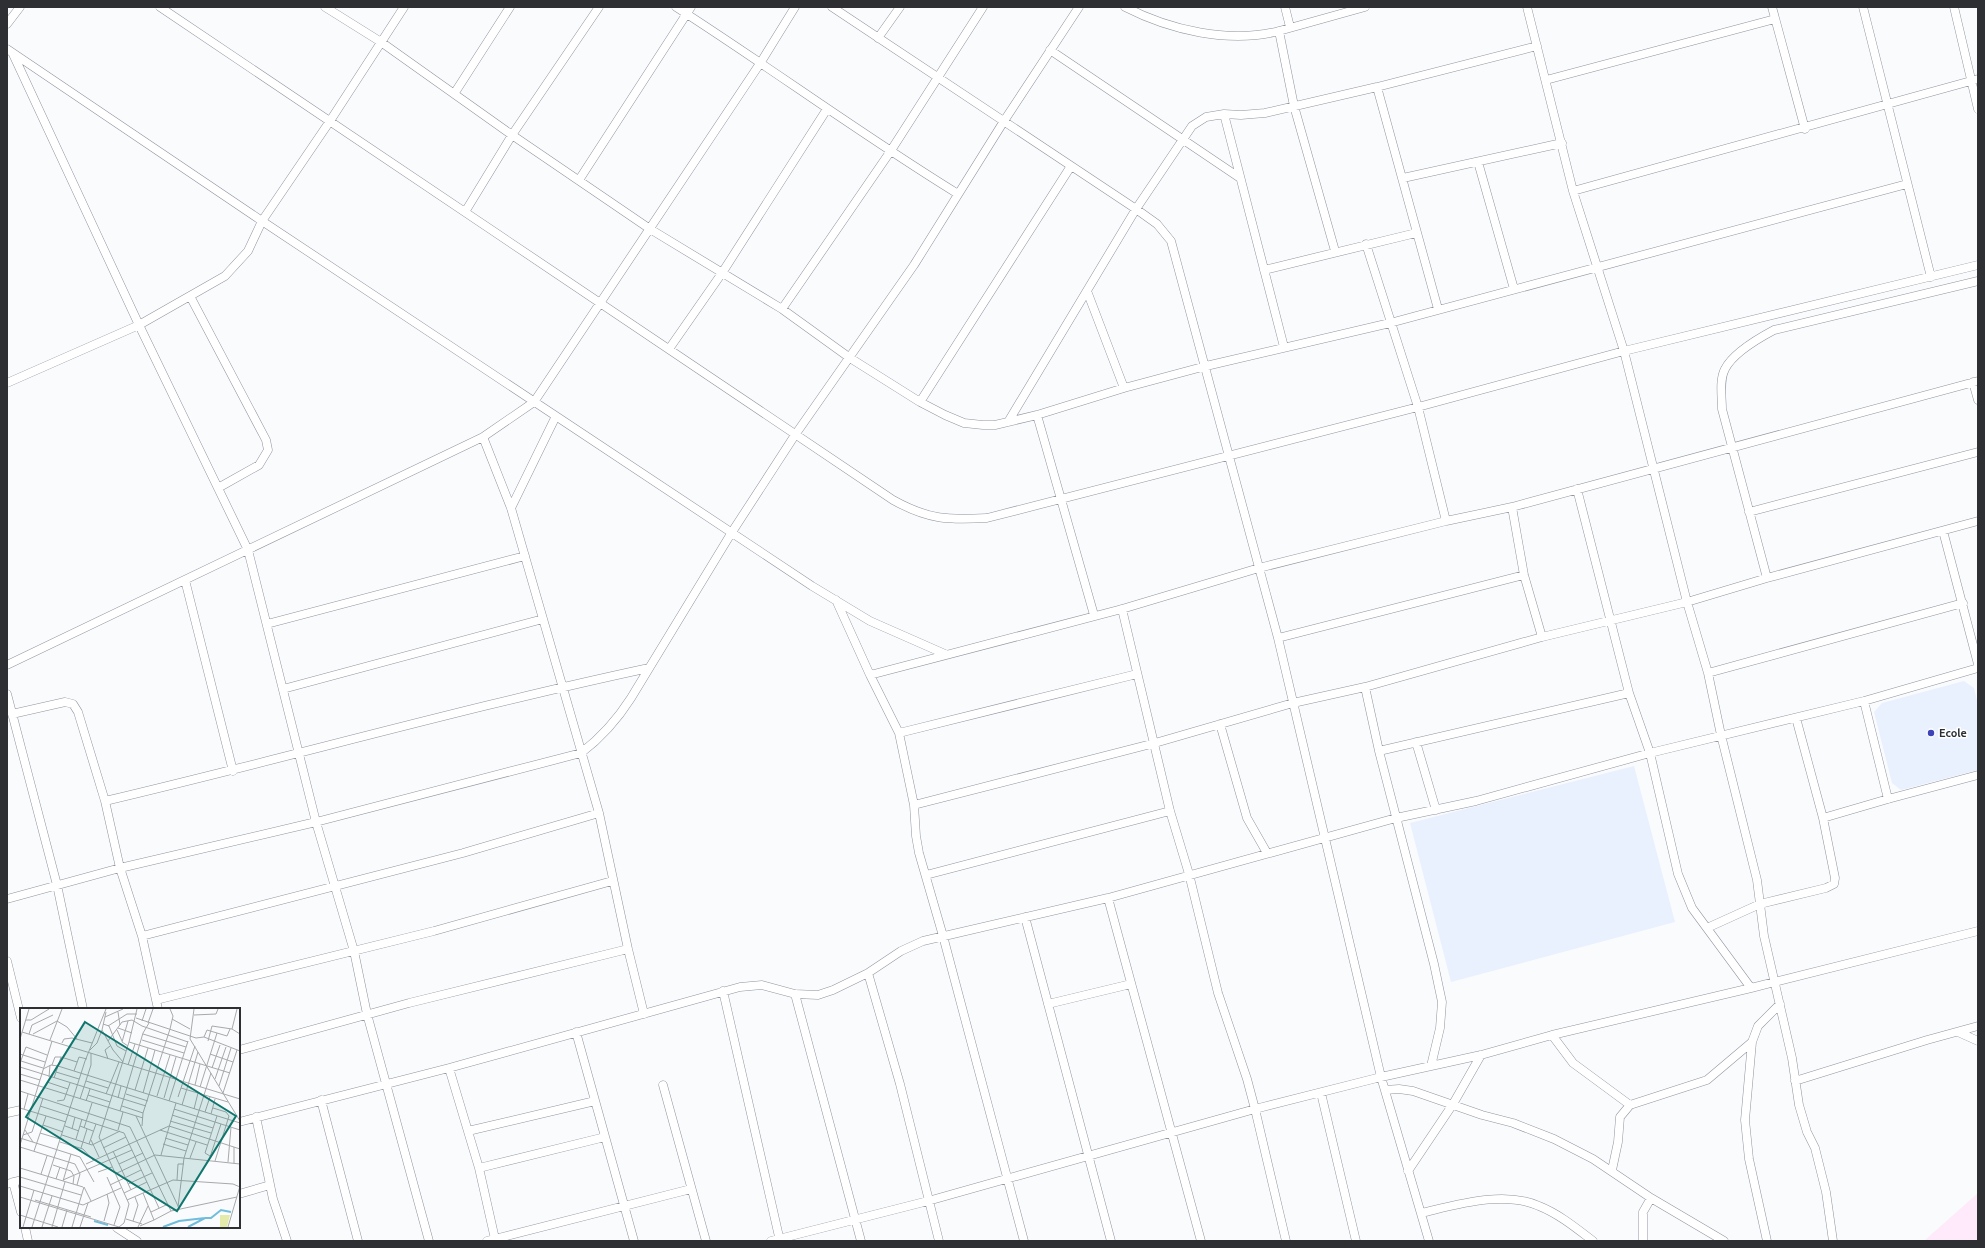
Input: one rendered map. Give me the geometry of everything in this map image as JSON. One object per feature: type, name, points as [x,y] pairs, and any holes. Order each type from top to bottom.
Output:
[{"type":"street","points":[[7,24],[20,7]]},
{"type":"street","points":[[160,7],[795,435],[894,500],[911,510],[928,516],[947,519],[987,518],[1624,351],[1978,265]]},
{"type":"street","points":[[325,7],[381,42],[512,135],[650,229],[782,309],[850,358],[920,402],[964,422],[983,425],[1008,422],[1037,415],[1124,388],[1206,366],[1390,323],[1907,184]]},
{"type":"street","points":[[7,383],[139,325],[225,276],[248,251],[262,221],[330,121],[404,7]]},
{"type":"street","points":[[454,94],[510,7]]},
{"type":"street","points":[[466,212],[512,135],[599,7]]},
{"type":"street","points":[[676,7],[689,10],[827,109],[890,152],[958,194]]},
{"type":"street","points":[[7,665],[483,437],[534,402],[762,62],[795,7]]},
{"type":"street","points":[[832,7],[1136,209],[1157,224],[1171,241],[1230,455],[1278,638],[1381,1077],[1429,1241]]},
{"type":"street","points":[[878,38],[900,7]]},
{"type":"street","points":[[782,309],[890,152],[983,7]]},
{"type":"street","points":[[7,899],[120,868],[316,822],[581,753],[598,740],[616,721],[732,532],[795,435],[914,265],[1004,121],[1079,7]]},
{"type":"street","points":[[1125,7],[1153,19],[1202,33],[1250,35],[1279,31],[1365,7]]},
{"type":"street","points":[[1285,7],[1290,27]]},
{"type":"street","points":[[1527,7],[1573,191],[1624,351],[1687,602],[1708,673],[1720,735],[1757,880],[1774,982],[1792,1058],[1803,1120],[1815,1148],[1826,1192],[1833,1241]]},
{"type":"street","points":[[1772,7],[1805,129]]},
{"type":"street","points":[[1863,7],[1931,277]]},
{"type":"street","points":[[1954,7],[1974,80],[1978,109]]},
{"type":"street","points":[[579,180],[689,10]]},
{"type":"street","points":[[1546,80],[1775,19]]},
{"type":"street","points":[[1279,31],[1294,106],[1335,252]]},
{"type":"street","points":[[1008,422],[1136,209],[1181,139],[1192,126],[1206,117],[1224,114],[1241,115],[1265,113],[1377,87],[1537,46]]},
{"type":"street","points":[[1050,50],[1240,178]]},
{"type":"street","points":[[10,51],[534,402],[836,600],[870,621],[945,654]]},
{"type":"street","points":[[10,51],[139,325],[248,550],[316,822],[354,951],[367,1014],[385,1084],[429,1241]]},
{"type":"street","points":[[1573,191],[1805,129],[1974,80]]},
{"type":"street","points":[[1377,87],[1438,309]]},
{"type":"street","points":[[669,349],[722,273],[827,109]]},
{"type":"street","points":[[1224,114],[1284,347]]},
{"type":"street","points":[[1403,178],[1562,143]]},
{"type":"street","points":[[1478,162],[1514,289]]},
{"type":"street","points":[[920,402],[1071,166]]},
{"type":"street","points":[[1264,270],[1416,233]]},
{"type":"street","points":[[1366,244],[1390,323],[1418,406],[1446,521]]},
{"type":"street","points":[[1767,578],[1731,448],[1722,409],[1722,377],[1725,368],[1732,360],[1759,338],[1774,330],[1978,281]]},
{"type":"street","points":[[1087,291],[1124,388]]},
{"type":"street","points":[[190,296],[266,440],[268,450],[259,465],[218,488]]},
{"type":"street","points":[[870,675],[945,654],[1122,609],[1259,568],[1446,521],[1512,507],[1976,381],[1978,400]]},
{"type":"street","points":[[1037,415],[1094,616]]},
{"type":"street","points":[[510,508],[556,416]]},
{"type":"street","points":[[483,437],[510,508],[525,556],[599,813],[612,881],[644,1014]]},
{"type":"street","points":[[1749,512],[1978,452]]},
{"type":"street","points":[[1577,490],[1629,693],[1650,753],[1678,874],[1692,908],[1751,988]]},
{"type":"street","points":[[1512,507],[1524,575],[1542,637]]},
{"type":"street","points":[[914,805],[1155,743],[1293,703],[1365,687],[1542,637],[1687,602],[1767,578],[1943,530],[1978,522]]},
{"type":"street","points":[[1943,530],[1978,664]]},
{"type":"street","points":[[267,624],[525,556]]},
{"type":"street","points":[[1278,638],[1524,575]]},
{"type":"street","points":[[185,580],[233,771]]},
{"type":"street","points":[[836,600],[870,675],[899,733],[914,805],[919,854],[943,936],[967,1033],[1024,1241]]},
{"type":"street","points":[[1708,673],[1963,603]]},
{"type":"street","points":[[1122,609],[1170,811],[1189,874],[1218,993],[1247,1079],[1286,1241]]},
{"type":"street","points":[[283,690],[543,619]]},
{"type":"street","points":[[105,801],[233,771],[563,686],[649,668]]},
{"type":"street","points":[[240,1122],[448,1068],[723,991],[762,985],[795,994],[818,995],[833,990],[868,973],[913,945],[943,936],[1108,898],[1189,874],[1396,818],[1436,810],[1720,735],[1864,701],[1978,668]]},
{"type":"street","points":[[899,733],[1137,674]]},
{"type":"street","points":[[1365,687],[1379,751],[1434,964],[1442,1002],[1440,1028],[1431,1066]]},
{"type":"street","points":[[1379,751],[1629,693]]},
{"type":"street","points":[[7,694],[57,886],[83,1008]]},
{"type":"street","points":[[1864,701],[1888,799]]},
{"type":"street","points":[[12,714],[65,702],[72,704],[78,712],[105,801],[120,868],[142,936],[158,1008]]},
{"type":"street","points":[[1707,928],[1760,904],[1826,888],[1834,884],[1835,878],[1822,818],[1796,718]]},
{"type":"street","points":[[1220,724],[1247,818],[1266,853]]},
{"type":"street","points":[[1416,742],[1436,810]]},
{"type":"street","points":[[1822,818],[1978,775]]},
{"type":"street","points":[[926,875],[1170,811]]},
{"type":"street","points":[[142,936],[463,853],[599,813]]},
{"type":"street","points":[[156,1000],[434,931],[612,881]]},
{"type":"street","points":[[1108,898],[1200,1241]]},
{"type":"street","points":[[1025,917],[1111,1241]]},
{"type":"street","points":[[723,991],[777,1240],[928,1201],[1255,1109],[1381,1077],[1481,1055],[1552,1035],[1751,988],[1978,931]]},
{"type":"street","points":[[240,1050],[367,1014],[628,949]]},
{"type":"street","points":[[7,961],[9,975],[20,1014]]},
{"type":"street","points":[[868,973],[900,1084],[939,1241]]},
{"type":"street","points":[[1048,1004],[1131,984]]},
{"type":"street","points":[[795,994],[861,1241]]},
{"type":"street","points":[[1768,1241],[1748,1159],[1745,1120],[1752,1042],[1758,1026],[1780,1004]]},
{"type":"street","points":[[1795,1081],[1978,1026]]},
{"type":"street","points":[[576,1032],[634,1241]]},
{"type":"street","points":[[1958,1032],[1978,1042]]},
{"type":"street","points":[[1552,1035],[1573,1063],[1630,1104]]},
{"type":"street","points":[[1612,1170],[1618,1142],[1620,1117],[1630,1104],[1707,1080],[1752,1042]]},
{"type":"street","points":[[1408,1171],[1453,1104],[1481,1055]]},
{"type":"street","points":[[448,1068],[479,1168],[491,1240],[691,1189]]},
{"type":"street","points":[[663,1085],[706,1241]]},
{"type":"street","points":[[1385,1090],[1399,1089],[1413,1091],[1513,1123],[1554,1139],[1612,1170],[1651,1198],[1724,1241]]},
{"type":"street","points":[[1320,1093],[1356,1241]]},
{"type":"street","points":[[321,1100],[358,1241]]},
{"type":"street","points":[[468,1131],[595,1101]]},
{"type":"street","points":[[7,1113],[20,1110]]},
{"type":"street","points":[[256,1118],[273,1199],[288,1241]]},
{"type":"street","points":[[479,1168],[605,1137]]},
{"type":"street","points":[[14,1182],[20,1208]]},
{"type":"street","points":[[240,1194],[270,1185]]},
{"type":"street","points":[[1642,1241],[1644,1212],[1651,1198]]},
{"type":"street","points":[[1421,1213],[1475,1201],[1520,1200],[1538,1205],[1564,1219],[1593,1241]]},
{"type":"street","points":[[25,1228],[28,1241]]},
{"type":"street","points":[[118,1228],[137,1241]]},
{"type":"shaded area","points":[[1964,681],[1974,688],[1978,705],[1978,770],[1901,790],[1892,783],[1874,712],[1882,703]]},
{"type":"shaded area","points":[[1634,766],[1675,922],[1451,982],[1410,823]]},
{"type":"shaded area","points":[[1978,1193],[1978,1241],[1924,1241]]},
{"type":"place","name":"Ecole","points":[[1931,733]]}]
